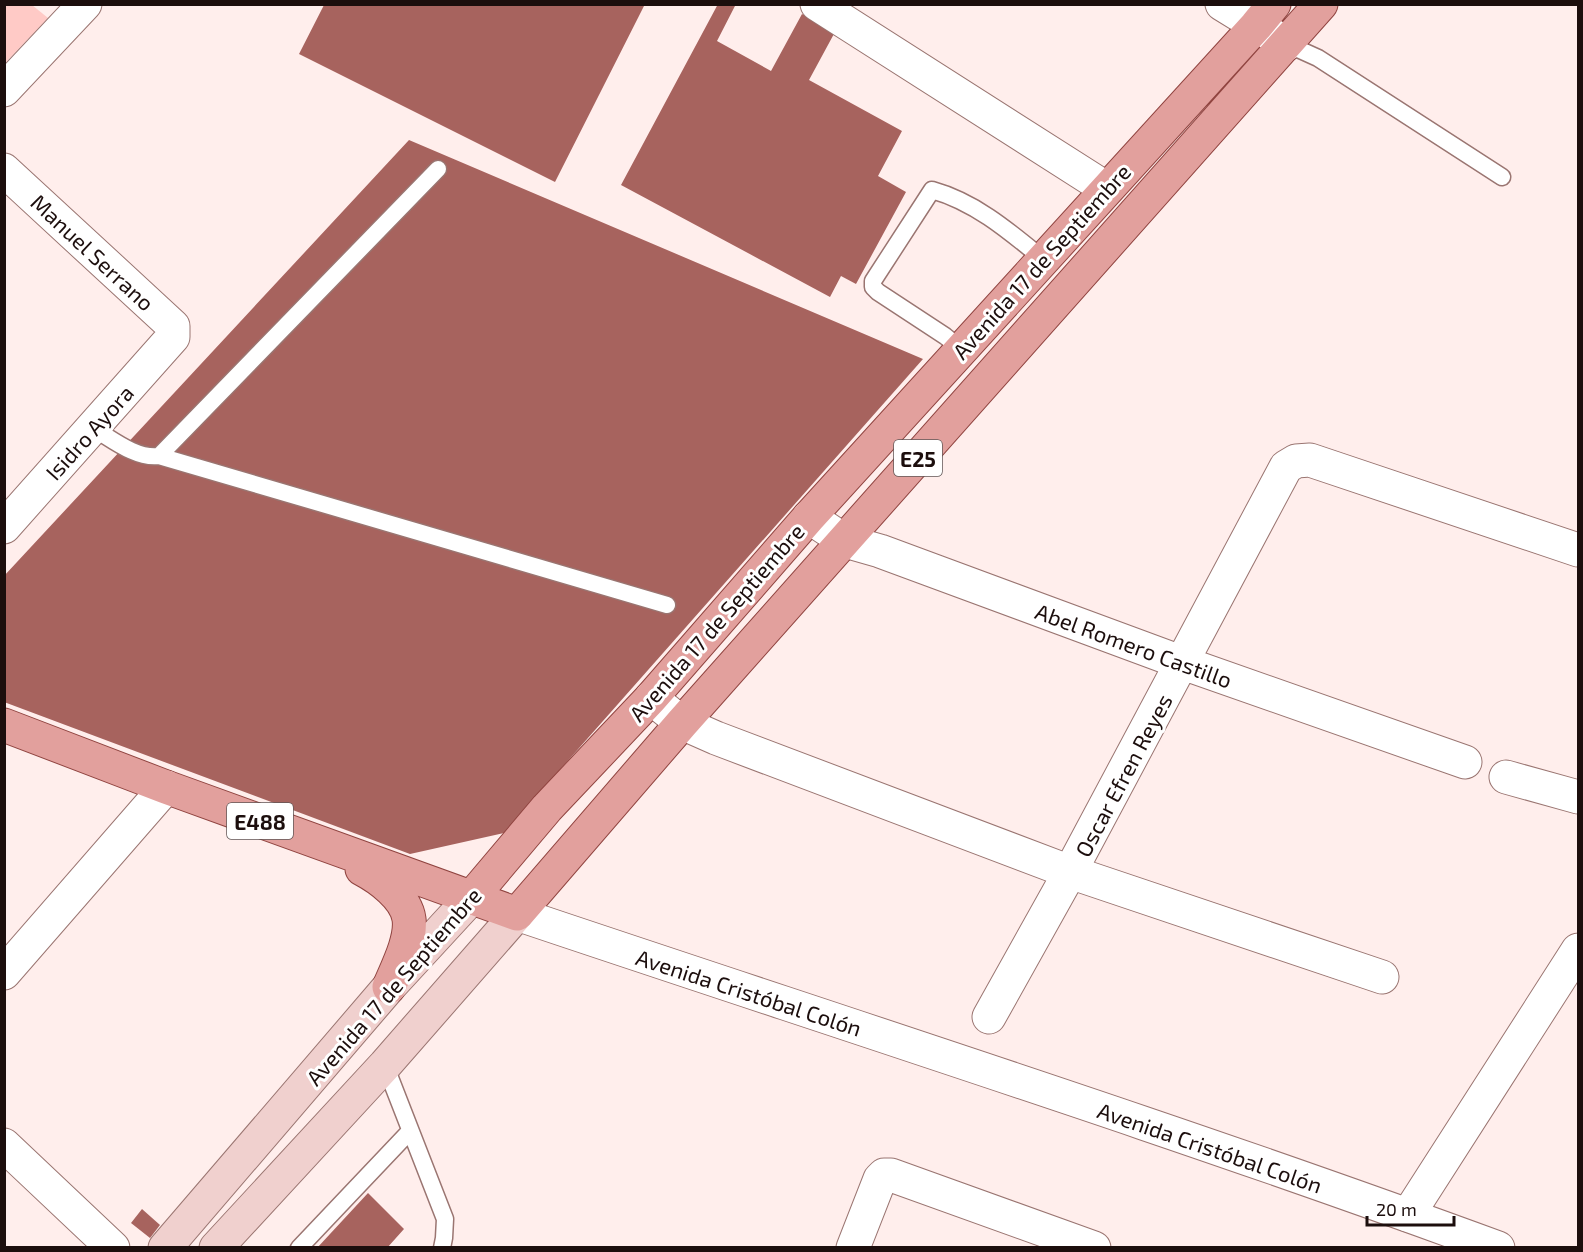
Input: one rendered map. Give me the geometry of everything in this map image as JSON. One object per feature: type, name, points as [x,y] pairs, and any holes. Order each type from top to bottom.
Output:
[{"type":"main road","name":"Avenida 17 de Septiembre","points":[[216,1248],[385,1065],[682,723],[1321,4]]},
{"type":"main road","name":"Avenida 17 de Septiembre","points":[[165,1248],[389,987],[471,898],[547,808],[651,698],[809,517],[1265,15]]},
{"type":"main road","name":"Avenida Cristóbal Colón","points":[[4,725],[166,787],[517,914]]},
{"type":"main road","points":[[302,836],[376,877],[399,897],[409,918],[407,940],[389,987]]},
{"type":"street","points":[[817,4],[1107,189]]},
{"type":"street","points":[[1222,4],[1265,15],[1287,44]]},
{"type":"street","points":[[4,90],[73,9]]},
{"type":"street","name":"Manuel Serrano","points":[[4,170],[173,326],[173,337]]},
{"type":"street","name":"Isidro Ayora","points":[[4,527],[173,337]]},
{"type":"street","name":"Oscar Efren Reyes","points":[[989,1017],[1183,663],[1286,467],[1296,461],[1310,460],[1578,550]]},
{"type":"street","name":"Abel Romero Castillo","points":[[809,517],[846,540],[880,550],[1183,663],[1465,762]]},
{"type":"street","points":[[651,698],[682,723],[1070,872],[1382,977]]},
{"type":"street","points":[[1506,777],[1578,797]]},
{"type":"street","points":[[4,973],[166,787]]},
{"type":"street","name":"Avenida Cristóbal Colón","points":[[517,914],[1408,1215],[1498,1248]]},
{"type":"street","points":[[1408,1215],[1578,950]]},
{"type":"street","points":[[4,1145],[113,1248]]},
{"type":"street","points":[[853,1248],[879,1179],[891,1174],[1087,1246]]},
{"type":"lane","points":[[1287,44],[1318,58],[1502,177]]},
{"type":"lane","points":[[159,456],[438,169]]},
{"type":"lane","points":[[961,349],[873,287],[873,281],[933,190],[952,195],[973,206],[1043,259]]},
{"type":"lane","points":[[93,428],[138,453],[150,457],[159,456],[667,605]]},
{"type":"lane","points":[[385,1065],[445,1219],[442,1248]]},
{"type":"lane","points":[[300,1248],[410,1131]]},
{"type":"shaded area","points":[[5,4],[32,5],[48,18],[5,63]]},
{"type":"building","points":[[718,4],[736,4],[717,41],[771,71],[802,14],[835,32],[809,80],[902,131],[878,176],[906,192],[856,284],[841,276],[830,297],[621,185]]},
{"type":"building","points":[[324,5],[644,6],[555,182],[299,54]]},
{"type":"building","points":[[409,140],[923,359],[504,833],[410,854],[4,702],[4,576]]},
{"type":"building","points":[[368,1193],[404,1229],[387,1248],[317,1248]]},
{"type":"building","points":[[142,1209],[160,1225],[150,1238],[131,1223]]}]
